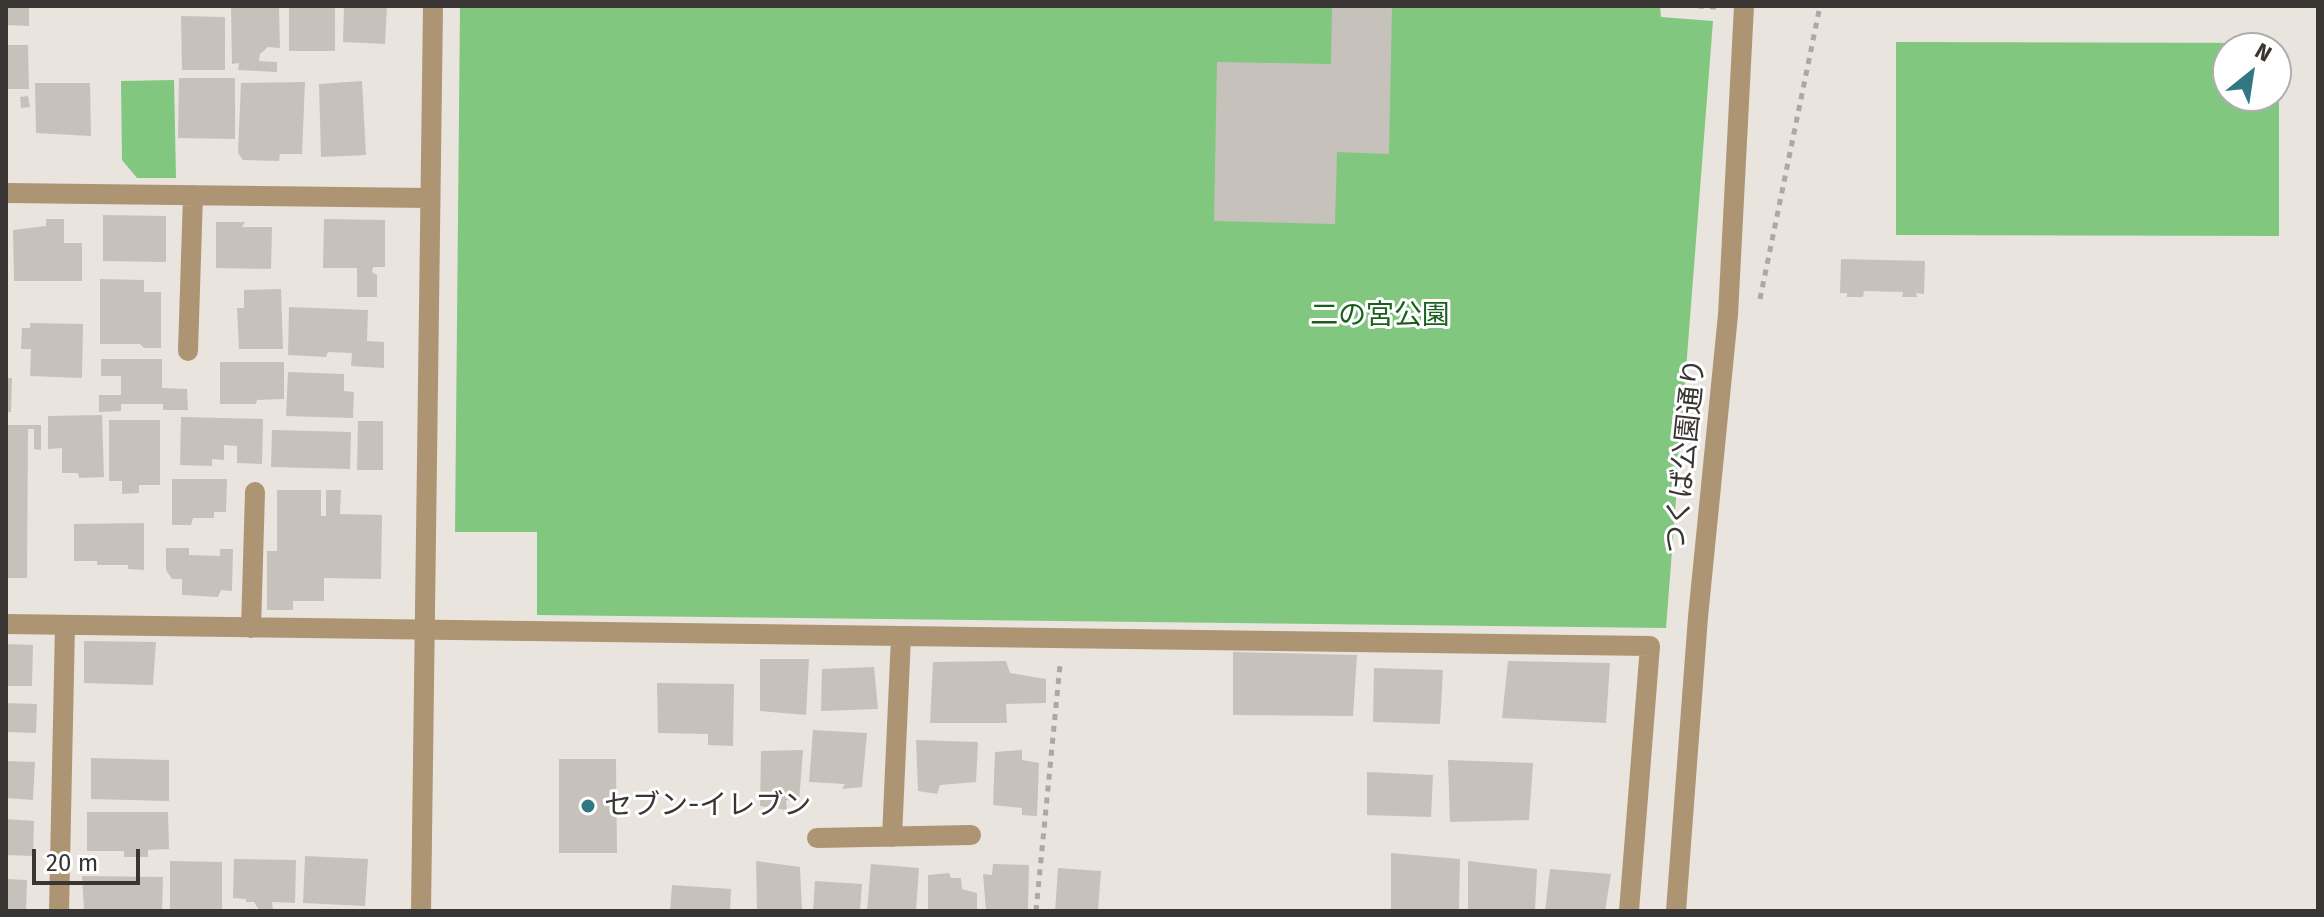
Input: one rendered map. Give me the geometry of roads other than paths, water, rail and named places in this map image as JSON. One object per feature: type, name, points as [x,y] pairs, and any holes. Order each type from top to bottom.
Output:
[{"type":"street","points":[[421,911],[433,6]]},
{"type":"street","name":"つくば公園通り","points":[[1676,911],[1698,617],[1728,315],[1744,6]]},
{"type":"street","points":[[6,193],[429,198]]},
{"type":"street","points":[[188,351],[193,195]]},
{"type":"street","points":[[251,628],[255,492]]},
{"type":"street","points":[[6,624],[1650,646],[1629,911]]},
{"type":"street","points":[[59,911],[65,625]]},
{"type":"street","points":[[892,837],[901,637]]},
{"type":"street","points":[[817,838],[971,835]]},
{"type":"place","name":"セブン-イレブン","points":[[588,806]]},
{"type":"park label","name":"二の宮公園","points":[[1380,316]]}]
